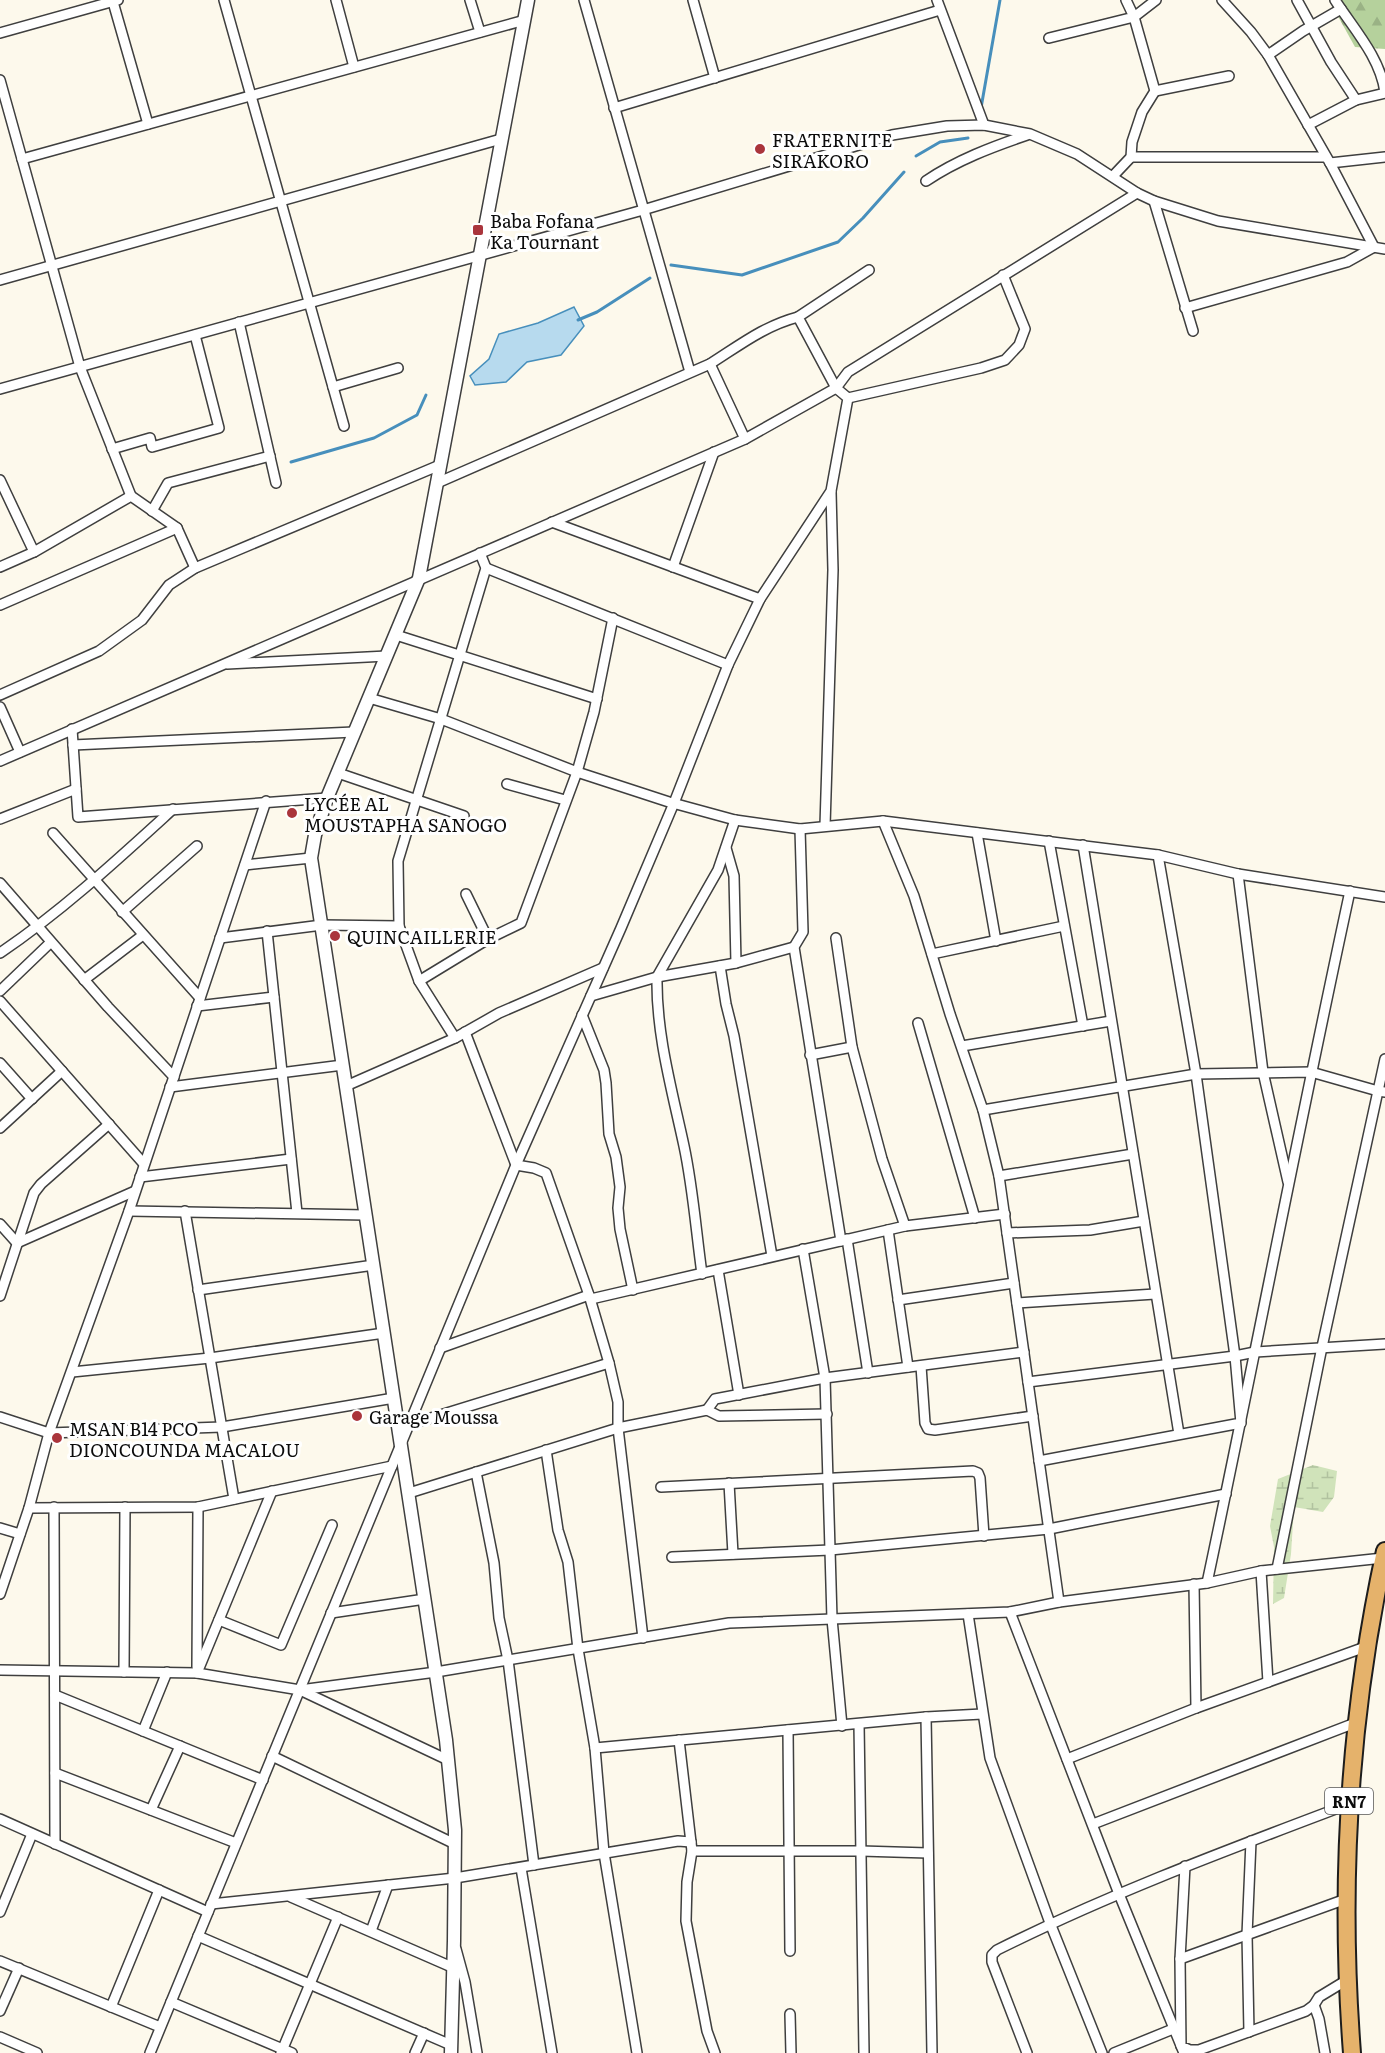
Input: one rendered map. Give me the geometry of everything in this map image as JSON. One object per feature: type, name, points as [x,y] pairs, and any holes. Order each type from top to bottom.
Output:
[{"type":"highway","name":"RN7","points":[[1352,2053],[1347,1980],[1346,1899],[1349,1804],[1356,1723],[1384,1555]]},
{"type":"street","points":[[224,0],[344,426]]},
{"type":"street","points":[[471,0],[480,32]]},
{"type":"street","points":[[198,1936],[424,2033],[451,2049],[455,1844],[448,1760],[311,858],[315,835],[327,798],[419,578],[528,0]]},
{"type":"street","points":[[584,0],[690,372]]},
{"type":"street","points":[[693,0],[715,78]]},
{"type":"street","points":[[1126,0],[1134,17],[1155,91]]},
{"type":"street","points":[[1049,39],[1134,17],[1156,0]]},
{"type":"street","points":[[1222,0],[1268,55],[1374,247]]},
{"type":"street","points":[[1297,0],[1331,62],[1356,100]]},
{"type":"street","points":[[1308,125],[1356,100],[1385,92],[1383,80],[1358,30],[1335,0]]},
{"type":"street","points":[[0,33],[116,1],[148,124]]},
{"type":"street","points":[[338,2],[354,67]]},
{"type":"street","points":[[614,108],[715,78],[939,5],[984,125]]},
{"type":"street","points":[[1268,55],[1341,9]]},
{"type":"street","points":[[22,159],[525,20]]},
{"type":"street","points":[[1113,176],[1131,157],[1132,141],[1142,112],[1155,91],[1229,76]]},
{"type":"street","points":[[0,80],[80,367],[112,449],[131,496],[177,528],[195,568]]},
{"type":"street","points":[[0,389],[643,210],[892,135],[947,126],[984,125],[1030,134],[1077,154],[1137,193],[1154,201],[1218,220],[1385,249]]},
{"type":"street","points":[[926,181],[940,171],[981,151],[1030,134]]},
{"type":"street","points":[[0,280],[501,139]]},
{"type":"street","points":[[1131,157],[1328,160],[1385,157]]},
{"type":"street","points":[[0,761],[745,439],[836,388],[848,372],[1137,193]]},
{"type":"street","points":[[1154,201],[1193,332]]},
{"type":"street","points":[[1185,308],[1347,262],[1374,247]]},
{"type":"street","points":[[437,483],[710,364],[762,330],[778,322],[798,317],[869,270]]},
{"type":"street","points":[[849,398],[981,368],[1005,360],[1019,345],[1025,329],[1003,276]]},
{"type":"street","points":[[798,317],[836,388],[849,398]]},
{"type":"street","points":[[239,322],[276,483]]},
{"type":"street","points":[[112,449],[150,438],[152,447],[219,428],[195,335]]},
{"type":"street","points":[[710,364],[745,439]]},
{"type":"street","points":[[333,387],[398,368]]},
{"type":"street","points":[[825,826],[833,570],[831,491],[849,398]]},
{"type":"street","points":[[673,567],[714,452]]},
{"type":"street","points":[[152,511],[168,483],[270,456]]},
{"type":"street","points":[[0,695],[99,651],[142,620],[169,585],[195,568],[440,465]]},
{"type":"street","points":[[0,480],[34,552]]},
{"type":"street","points":[[150,2053],[516,1165],[674,802],[728,665],[760,599],[831,491]]},
{"type":"street","points":[[0,567],[34,552],[131,496]]},
{"type":"street","points":[[552,522],[760,599]]},
{"type":"street","points":[[0,605],[177,528]]},
{"type":"street","points":[[455,1038],[419,981],[399,926],[398,861],[486,568],[480,553]]},
{"type":"street","points":[[486,568],[728,665]]},
{"type":"street","points":[[419,981],[488,939],[521,923],[577,772],[597,699],[613,618]]},
{"type":"street","points":[[396,635],[597,699]]},
{"type":"street","points":[[221,664],[387,656]]},
{"type":"street","points":[[369,698],[441,719],[577,772],[735,820],[800,829],[883,822],[1049,841],[1158,855],[1238,874],[1385,897]]},
{"type":"street","points":[[0,707],[20,752]]},
{"type":"street","points":[[72,729],[78,817],[327,798]]},
{"type":"street","points":[[73,745],[354,732]]},
{"type":"street","points":[[338,773],[464,816]]},
{"type":"street","points":[[507,784],[565,800]]},
{"type":"street","points":[[0,819],[76,789]]},
{"type":"street","points":[[0,1594],[29,1508],[49,1433],[129,1210],[266,801]]},
{"type":"street","points":[[0,953],[37,928],[173,809]]},
{"type":"street","points":[[702,1274],[684,1148],[668,1072],[657,997],[657,977],[718,870],[735,820]]},
{"type":"street","points":[[883,822],[914,896],[983,1110],[999,1176],[1059,1602]]},
{"type":"street","points":[[800,829],[803,932],[795,947],[810,1055],[868,1373]]},
{"type":"street","points":[[53,833],[199,1002]]},
{"type":"street","points":[[977,833],[996,941]]},
{"type":"street","points":[[1049,841],[1083,1026]]},
{"type":"street","points":[[122,912],[196,846]]},
{"type":"street","points":[[1083,846],[1179,1434]]},
{"type":"street","points":[[726,848],[735,876],[736,963]]},
{"type":"street","points":[[1158,855],[1196,1074],[1235,1356],[1241,1423]]},
{"type":"street","points":[[245,865],[311,858]]},
{"type":"street","points":[[1238,874],[1263,1072],[1289,1188]]},
{"type":"street","points":[[0,883],[37,928],[174,1077]]},
{"type":"street","points":[[1207,1583],[1350,891]]},
{"type":"street","points":[[466,894],[488,939]]},
{"type":"street","points":[[220,938],[322,925],[399,926]]},
{"type":"street","points":[[932,954],[1064,926]]},
{"type":"street","points":[[267,931],[297,1213]]},
{"type":"street","points":[[84,980],[143,935]]},
{"type":"street","points":[[836,938],[852,1047],[882,1159],[905,1226]]},
{"type":"street","points":[[0,991],[50,942]]},
{"type":"street","points":[[591,996],[657,977],[736,963],[795,947]]},
{"type":"street","points":[[720,966],[772,1256]]},
{"type":"street","points":[[346,1086],[455,1038],[499,1013],[603,968]]},
{"type":"street","points":[[199,1002],[274,997]]},
{"type":"street","points":[[0,1001],[144,1164]]},
{"type":"street","points":[[582,1016],[604,1070],[609,1134],[616,1157],[620,1187],[619,1219],[633,1290]]},
{"type":"street","points":[[962,1046],[1111,1021]]},
{"type":"street","points":[[918,1023],[975,1218]]},
{"type":"street","points":[[465,1032],[516,1165]]},
{"type":"street","points":[[810,1055],[852,1047]]},
{"type":"street","points":[[1278,1569],[1322,1347],[1381,1091],[1385,1059]]},
{"type":"street","points":[[0,1063],[32,1099]]},
{"type":"street","points":[[170,1087],[343,1065]]},
{"type":"street","points":[[2,1122],[32,1099],[62,1071]]},
{"type":"street","points":[[983,1110],[1196,1074],[1311,1072],[1381,1091]]},
{"type":"street","points":[[0,1296],[34,1192],[109,1124]]},
{"type":"street","points":[[999,1176],[1133,1154]]},
{"type":"street","points":[[140,1177],[291,1159]]},
{"type":"street","points":[[516,1165],[546,1173],[590,1297],[609,1363],[618,1402],[618,1428],[643,1638]]},
{"type":"street","points":[[17,1243],[135,1191]]},
{"type":"street","points":[[129,1210],[366,1215]]},
{"type":"street","points":[[185,1211],[234,1499]]},
{"type":"street","points":[[440,1348],[590,1297],[633,1290],[905,1226],[1005,1214]]},
{"type":"street","points":[[1007,1233],[1090,1230],[1144,1221]]},
{"type":"street","points":[[0,1224],[17,1243]]},
{"type":"street","points":[[888,1230],[908,1367]]},
{"type":"street","points":[[803,1250],[825,1378],[832,1619],[842,1726]]},
{"type":"street","points":[[198,1290],[374,1264]]},
{"type":"street","points":[[718,1270],[739,1395]]},
{"type":"street","points":[[898,1300],[1014,1283]]},
{"type":"street","points":[[1017,1304],[1155,1294]]},
{"type":"street","points":[[72,1372],[210,1358],[384,1333]]},
{"type":"street","points":[[1028,1382],[1255,1352],[1385,1344]]},
{"type":"street","points":[[707,1410],[716,1399],[825,1378],[1024,1352]]},
{"type":"street","points":[[408,1425],[609,1363]]},
{"type":"street","points":[[921,1366],[925,1423],[928,1429],[935,1430],[1033,1416]]},
{"type":"street","points":[[0,1417],[49,1433],[222,1427],[394,1398]]},
{"type":"street","points":[[409,1493],[618,1428],[707,1410],[719,1416],[826,1414]]},
{"type":"street","points":[[1039,1461],[1241,1423]]},
{"type":"street","points":[[546,1450],[558,1530],[568,1562],[578,1649],[595,1748],[604,1852],[637,2053]]},
{"type":"street","points":[[29,1508],[198,1507],[392,1466]]},
{"type":"street","points":[[661,1486],[973,1471],[978,1473],[980,1478],[984,1536]]},
{"type":"street","points":[[476,1472],[494,1563],[499,1618],[508,1660],[534,1865]]},
{"type":"street","points":[[729,1483],[733,1554]]},
{"type":"street","points":[[197,1673],[272,1491]]},
{"type":"street","points":[[672,1557],[830,1550],[1049,1529],[1226,1494]]},
{"type":"street","points":[[124,1672],[125,1507]]},
{"type":"street","points":[[197,1673],[198,1507]]},
{"type":"street","points":[[54,1508],[55,1844]]},
{"type":"street","points":[[219,1620],[281,1645],[332,1525]]},
{"type":"street","points":[[0,1528],[20,1534]]},
{"type":"street","points":[[300,1690],[436,1672],[729,1623],[1010,1612],[1059,1602],[1207,1583],[1261,1571],[1384,1555]]},
{"type":"street","points":[[1261,1571],[1268,1682]]},
{"type":"street","points":[[1194,1584],[1196,1708]]},
{"type":"street","points":[[331,1613],[425,1599]]},
{"type":"street","points":[[1010,1612],[1119,1894],[1182,2049]]},
{"type":"street","points":[[968,1614],[990,1758],[1050,1923],[1102,2053]]},
{"type":"street","points":[[1067,1759],[1196,1708],[1368,1647]]},
{"type":"street","points":[[0,1670],[197,1673],[300,1690],[448,1760]]},
{"type":"street","points":[[143,1731],[167,1672]]},
{"type":"street","points":[[55,1695],[262,1780]]},
{"type":"street","points":[[595,1748],[926,1717],[982,1714]]},
{"type":"street","points":[[926,1717],[932,2053]]},
{"type":"street","points":[[1093,1824],[1356,1723]]},
{"type":"street","points":[[859,1724],[864,2053]]},
{"type":"street","points":[[788,1730],[790,1951]]},
{"type":"street","points":[[679,1740],[692,1846],[687,1882],[686,1921],[707,2031],[715,2053]]},
{"type":"street","points":[[151,1810],[180,1746]]},
{"type":"street","points":[[272,1756],[455,1844]]},
{"type":"street","points":[[55,1773],[236,1843]]},
{"type":"street","points":[[1027,2053],[992,1962],[992,1955],[997,1950],[1050,1923],[1185,1866],[1349,1804]]},
{"type":"street","points":[[0,1819],[159,1890],[210,1908],[289,1896],[454,1878],[678,1841],[692,1846],[788,1851],[928,1853]]},
{"type":"street","points":[[0,1912],[32,1834]]},
{"type":"street","points":[[1249,2032],[1247,1935],[1251,1841]]},
{"type":"street","points":[[1182,2049],[1180,1959],[1185,1866]]},
{"type":"street","points":[[521,1868],[552,2053]]},
{"type":"street","points":[[371,1930],[388,1885]]},
{"type":"street","points":[[111,2007],[159,1890]]},
{"type":"street","points":[[289,1896],[454,1968]]},
{"type":"street","points":[[1180,1959],[1346,1899]]},
{"type":"street","points":[[171,2002],[285,2052],[338,1917]]},
{"type":"street","points":[[454,1941],[465,1982],[477,2053]]},
{"type":"street","points":[[0,1961],[160,2027]]},
{"type":"street","points":[[0,2011],[19,1968]]},
{"type":"street","points":[[1182,2049],[1199,2050],[1306,2011],[1314,2006],[1319,1996],[1347,1980]]},
{"type":"street","points":[[1314,2006],[1319,2019],[1325,2053]]},
{"type":"street","points":[[790,2014],[791,2053]]},
{"type":"street","points":[[1114,2053],[1173,2029]]},
{"type":"street","points":[[415,2053],[424,2033]]},
{"type":"street","points":[[0,2037],[38,2053]]},
{"type":"green space","points":[[1329,0],[1385,0],[1385,49],[1355,47]]},
{"type":"green space","points":[[1313,1465],[1337,1471],[1334,1497],[1323,1512],[1294,1507],[1291,1554],[1284,1598],[1273,1604],[1274,1547],[1270,1526],[1278,1479]]},
{"type":"water","points":[[574,307],[584,326],[561,355],[527,362],[506,382],[475,385],[470,376],[489,359],[499,334],[538,323]]},
{"type":"waterway","points":[[981,108],[1000,0]]},
{"type":"waterway","points":[[916,156],[940,142],[968,138]]},
{"type":"waterway","points":[[671,265],[742,275],[838,242],[904,172]]},
{"type":"waterway","points":[[578,320],[597,312],[650,278]]},
{"type":"waterway","points":[[291,462],[374,438],[417,415],[426,395]]},
{"type":"place","name":"FRATERNITE SIRAKORO","points":[[760,149]]},
{"type":"place","name":"Baba Fofana Ka Tournant","points":[[478,230]]},
{"type":"place","name":"LYCÉE AL MOUSTAPHA SANOGO","points":[[292,813]]},
{"type":"place","name":"QUINCAILLERIE","points":[[335,936]]},
{"type":"place","name":"Garage Moussa","points":[[357,1416]]},
{"type":"place","name":"MSAN B14 PCO DIONCOUNDA MACALOU","points":[[57,1438]]}]
